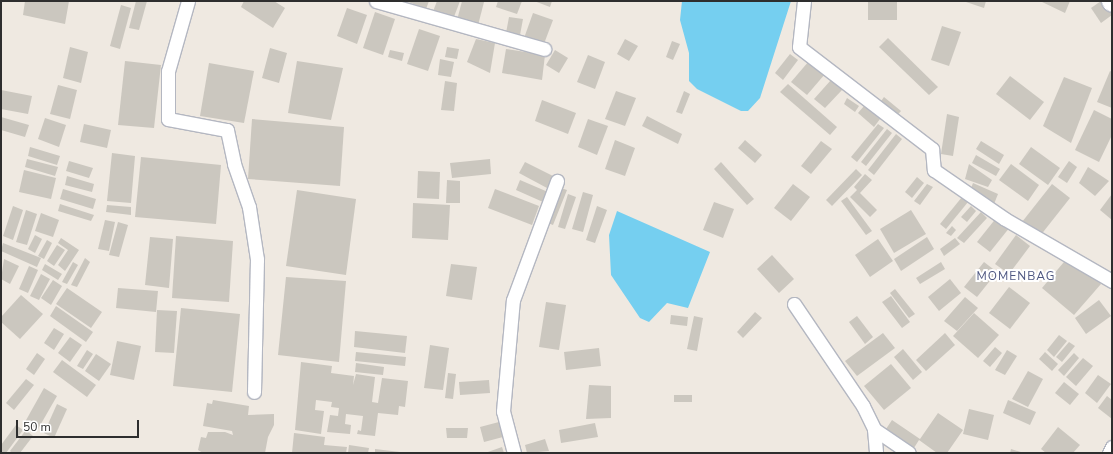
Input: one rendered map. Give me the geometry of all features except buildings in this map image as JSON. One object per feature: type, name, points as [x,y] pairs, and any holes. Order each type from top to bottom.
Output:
[{"type":"street","points":[[188,1],[168,71],[168,119],[228,130],[234,164],[249,207],[257,260],[254,392]]},
{"type":"street","points":[[376,1],[544,49]]},
{"type":"street","points":[[804,1],[799,47],[932,149],[934,170],[1005,219],[1112,281]]},
{"type":"street","points":[[514,453],[503,412],[513,300],[557,181]]},
{"type":"street","points":[[794,304],[863,406],[874,429],[876,453]]},
{"type":"street","points":[[874,429],[909,453]]},
{"type":"street","points":[[1109,453],[1112,447]]},
{"type":"water","points":[[682,1],[791,1],[760,98],[748,111],[741,111],[697,89],[689,81],[689,53],[680,20]]},
{"type":"water","points":[[617,211],[710,252],[688,308],[667,303],[649,322],[640,318],[611,275],[609,235]]},
{"type":"district","name":"MOMENBAG","points":[[1016,277]]}]
